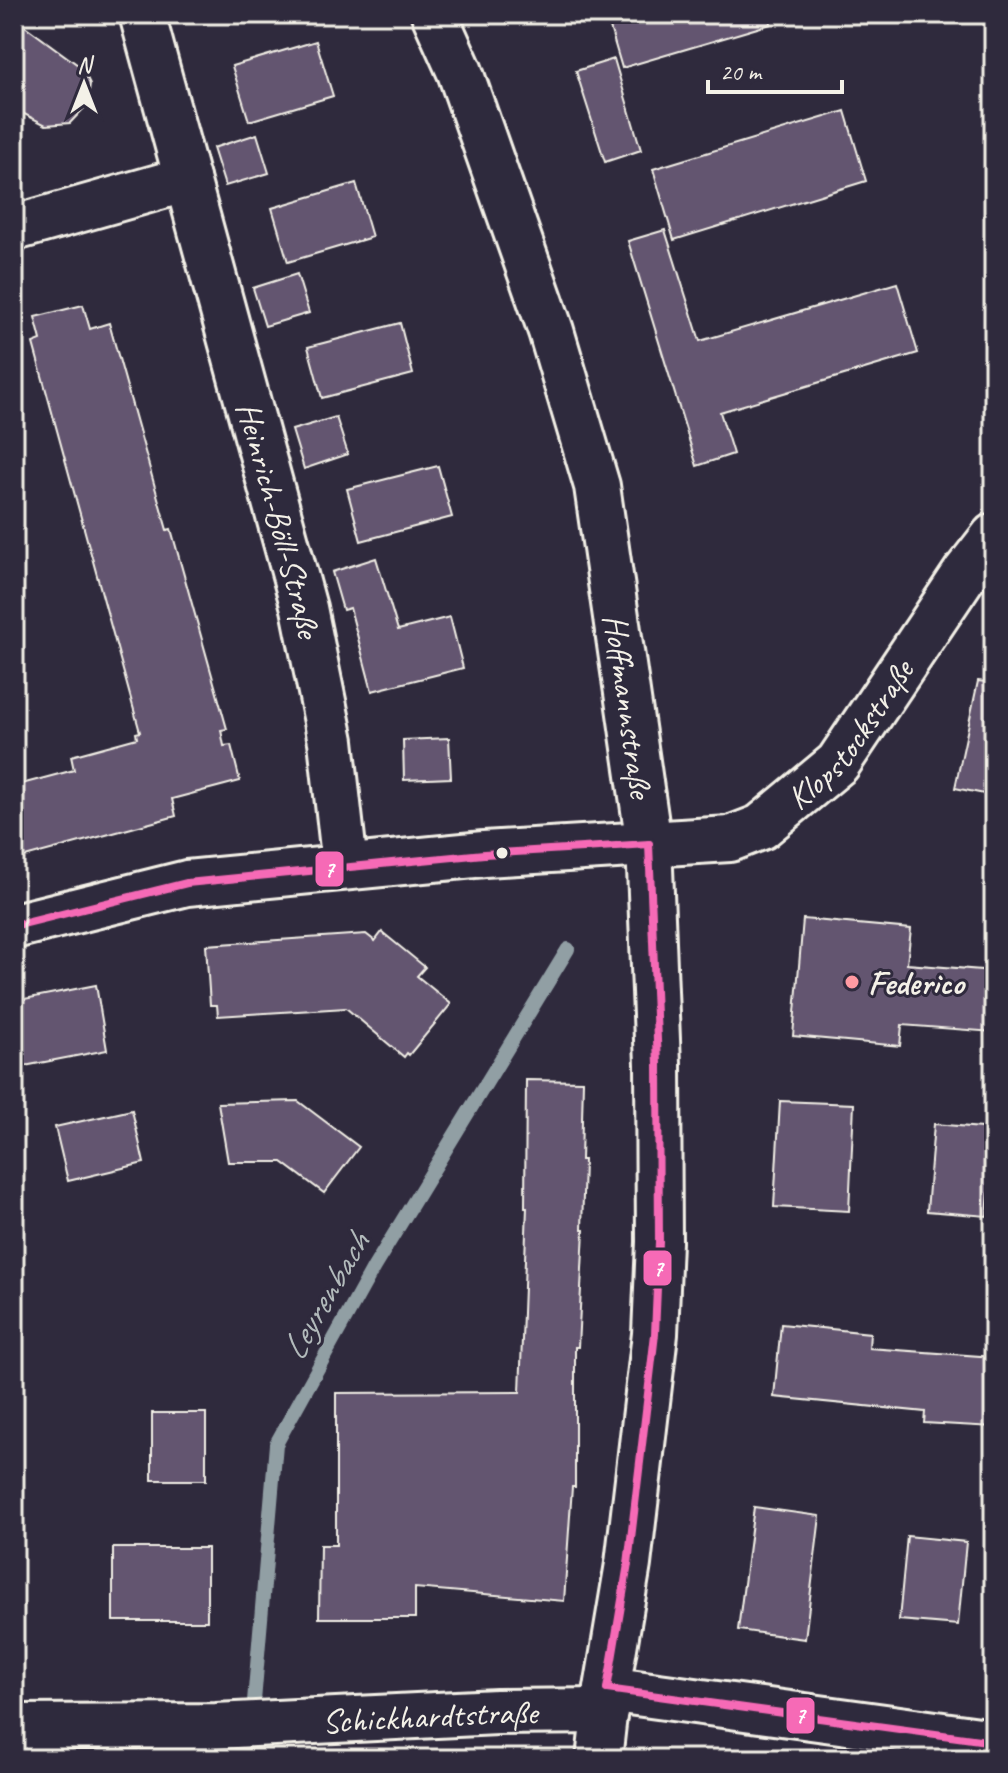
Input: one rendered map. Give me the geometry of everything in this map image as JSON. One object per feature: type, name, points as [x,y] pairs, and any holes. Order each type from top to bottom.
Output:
[{"type":"street","name":"Heinrich-Böll-Straße","points":[[142,14],[304,608],[331,741],[345,866]]},
{"type":"street","name":"Hoffmannstraße","points":[[434,14],[460,72],[551,331],[597,486],[649,844],[658,1078],[659,1242],[655,1334],[628,1564],[599,1759]]},
{"type":"street","points":[[18,227],[187,179]]},
{"type":"street","name":"Klopstockstraße","points":[[14,926],[187,883],[484,854],[730,839],[761,827],[838,763],[966,572],[994,536]]},
{"type":"street","name":"Schickhardtstraße","points":[[14,1727],[216,1726],[497,1712],[606,1700],[994,1742]]},
{"type":"building","points":[[606,14],[769,14],[771,24],[622,68]]},
{"type":"building","points":[[14,18],[82,68],[90,84],[87,105],[70,123],[46,125],[14,109]]},
{"type":"building","points":[[316,41],[333,96],[249,121],[232,66]]},
{"type":"building","points":[[614,59],[641,150],[605,162],[576,71]]},
{"type":"building","points":[[845,111],[866,181],[674,240],[653,169]]},
{"type":"building","points":[[257,134],[269,173],[225,186],[213,148]]},
{"type":"building","points":[[356,183],[372,237],[288,262],[272,208]]},
{"type":"building","points":[[665,230],[700,341],[897,283],[918,353],[720,412],[733,454],[697,466],[628,241]]},
{"type":"building","points":[[297,274],[309,313],[265,326],[253,288]]},
{"type":"building","points":[[83,305],[90,329],[109,323],[227,729],[221,730],[224,746],[231,745],[240,781],[172,799],[176,816],[14,860],[14,786],[74,770],[71,756],[137,738],[136,733],[140,732],[33,343],[41,340],[35,317]]},
{"type":"building","points":[[400,323],[413,374],[322,398],[308,347]]},
{"type":"building","points":[[336,417],[348,454],[304,469],[292,430]]},
{"type":"building","points":[[438,466],[452,517],[361,541],[347,489]]},
{"type":"building","points":[[376,558],[398,630],[450,617],[463,668],[372,691],[350,608],[343,610],[332,572]]},
{"type":"building","points":[[978,681],[994,683],[994,796],[955,788]]},
{"type":"building","points":[[449,738],[451,778],[404,780],[403,740]]},
{"type":"building","name":"Federico","points":[[803,919],[911,929],[907,964],[994,971],[994,1032],[902,1025],[900,1046],[793,1036]]},
{"type":"building","points":[[382,932],[425,967],[417,976],[451,1004],[409,1055],[407,1053],[404,1057],[346,1008],[218,1016],[217,1005],[210,1005],[206,945],[366,934],[375,941]]},
{"type":"building","points":[[96,985],[107,1050],[14,1068],[14,1001]]},
{"type":"building","points":[[526,1080],[583,1081],[581,1160],[584,1160],[584,1230],[578,1347],[575,1347],[575,1487],[572,1487],[564,1601],[415,1588],[415,1618],[319,1618],[320,1545],[336,1545],[336,1393],[520,1392],[527,1207]]},
{"type":"building","points":[[298,1101],[359,1147],[324,1193],[282,1162],[228,1162],[218,1103]]},
{"type":"building","points":[[780,1101],[854,1104],[849,1211],[774,1207]]},
{"type":"building","points":[[132,1110],[144,1163],[68,1181],[55,1127]]},
{"type":"building","points":[[934,1124],[994,1129],[987,1216],[927,1211]]},
{"type":"building","points":[[781,1324],[870,1333],[869,1348],[994,1357],[994,1427],[924,1423],[925,1412],[774,1397]]},
{"type":"building","points":[[152,1413],[206,1413],[206,1480],[152,1480]]},
{"type":"building","points":[[754,1507],[820,1516],[805,1639],[738,1630]]},
{"type":"building","points":[[907,1536],[966,1542],[958,1625],[899,1620]]},
{"type":"building","points":[[113,1548],[207,1548],[207,1621],[113,1621]]},
{"type":"waterway","name":"Leyrenbach","points":[[253,1713],[276,1444],[374,1267],[568,949]]},
{"type":"transit line","name":"7","points":[[14,926],[187,883],[484,854],[649,844]]},
{"type":"transit line","name":"7","points":[[607,1689],[628,1564],[655,1334],[659,1242],[658,1064],[649,844]]},
{"type":"transit line","name":"7","points":[[607,1689],[994,1742]]},
{"type":"place","name":"Federico","points":[[852,982]]}]
